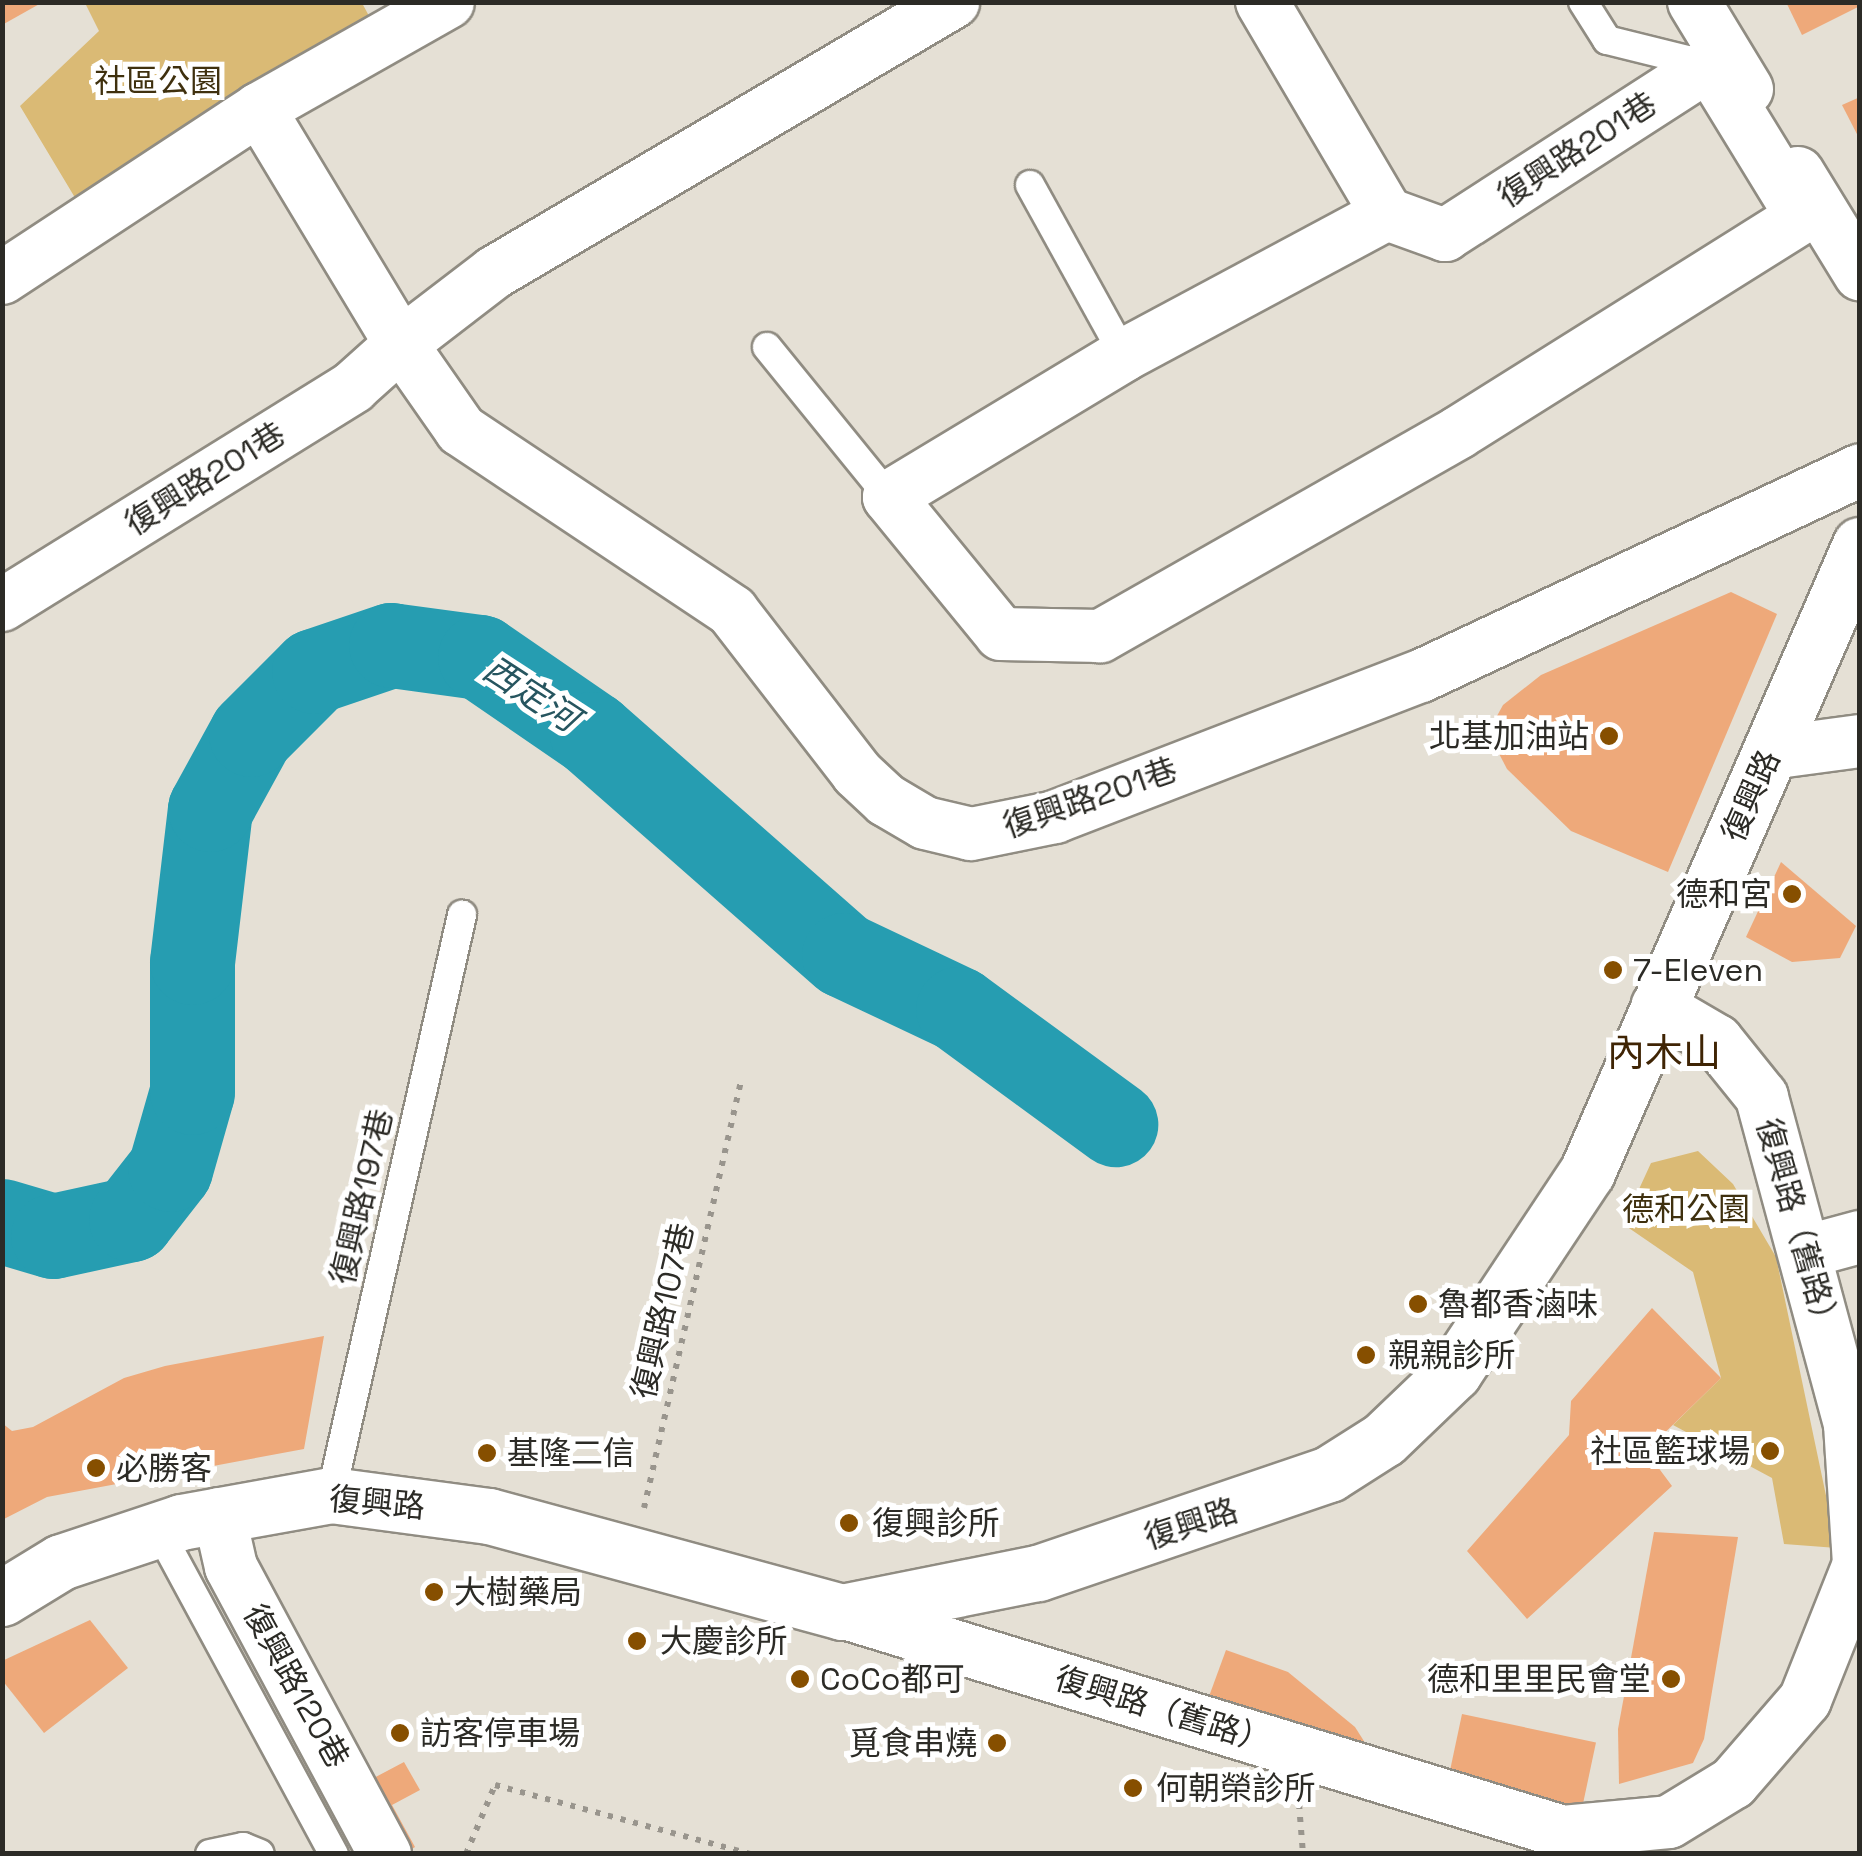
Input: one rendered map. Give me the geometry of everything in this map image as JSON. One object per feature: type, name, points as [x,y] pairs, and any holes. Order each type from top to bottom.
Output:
[{"type":"street","points":[[2,278],[259,109],[448,2]]},
{"type":"street","name":"復興路201巷","points":[[2,605],[353,386],[495,272],[953,2]]},
{"type":"street","points":[[1262,2],[1387,214],[1124,355],[889,497],[1001,634],[1100,636],[1458,433],[1802,216],[1710,65]]},
{"type":"street","points":[[1694,2],[1860,274]]},
{"type":"street","name":"復興路201巷","points":[[1387,214],[1445,235],[1710,65]]},
{"type":"street","name":"復興路201巷","points":[[259,109],[401,344],[461,430],[732,611],[857,773],[886,800],[925,824],[970,834],[1056,817],[1421,676],[1799,494],[1860,470]]},
{"type":"street","points":[[1799,494],[1858,548]]},
{"type":"street","name":"復興路","points":[[2,1598],[62,1562],[158,1530],[219,1514],[331,1495],[489,1516],[842,1612],[1038,1573],[1244,1508],[1329,1474],[1384,1439],[1454,1372],[1587,1172],[1858,548]]},
{"type":"street","points":[[1770,753],[1860,741]]},
{"type":"street","name":"復興路（舊路）","points":[[842,1612],[1532,1824],[1592,1834],[1670,1822],[1733,1783],[1805,1700],[1859,1564],[1855,1423],[1762,1097],[1717,1041],[1657,1006]]},
{"type":"street","points":[[1808,1251],[1860,1236]]},
{"type":"street","name":"復興路120巷","points":[[219,1514],[230,1567],[385,1854]]},
{"type":"lane","name":"復興路201巷","points":[[1583,2],[1607,40],[1710,65]]},
{"type":"lane","points":[[1030,185],[1124,355]]},
{"type":"lane","points":[[767,347],[889,497]]},
{"type":"lane","name":"復興路197巷","points":[[331,1495],[462,914]]},
{"type":"lane","points":[[158,1530],[334,1854]]},
{"type":"lane","points":[[210,1854],[244,1847],[260,1854]]},
{"type":"path","name":"復興路107巷","points":[[634,1553],[741,1081]]},
{"type":"path","points":[[466,1854],[494,1785],[750,1854]]},
{"type":"path","points":[[1299,1796],[1302,1854]]},
{"type":"green space","name":"社區公園","points":[[85,3],[362,3],[382,40],[89,221],[20,106],[99,31]]},
{"type":"green space","name":"德和公園","points":[[1698,1151],[1733,1184],[1776,1257],[1837,1548],[1784,1544],[1772,1478],[1673,1425],[1721,1378],[1693,1272],[1623,1224],[1651,1163]]},
{"type":"building","points":[[2,2],[43,2],[2,25]]},
{"type":"building","points":[[1786,2],[1860,2],[1860,6],[1802,35]]},
{"type":"building","points":[[1860,97],[1860,140],[1842,105]]},
{"type":"building","name":"北基加油站","points":[[1731,592],[1777,614],[1668,872],[1571,831],[1507,769],[1495,746],[1492,725],[1503,705],[1541,675]]},
{"type":"building","name":"德和宮","points":[[1781,862],[1856,926],[1840,958],[1792,962],[1746,937]]},
{"type":"building","points":[[1652,1308],[1721,1378],[1646,1451],[1672,1486],[1527,1619],[1467,1551],[1569,1435],[1571,1401]]},
{"type":"building","points":[[324,1336],[304,1449],[47,1497],[2,1520],[2,1423],[12,1431],[33,1427],[124,1378],[165,1366]]},
{"type":"building","name":"德和里里民會堂","points":[[1654,1532],[1738,1537],[1704,1739],[1693,1763],[1619,1784],[1618,1729]]},
{"type":"building","points":[[90,1620],[128,1668],[44,1733],[2,1680],[2,1661]]},
{"type":"building","points":[[1226,1650],[1288,1672],[1355,1727],[1383,1771],[1204,1710]]},
{"type":"building","points":[[1462,1714],[1596,1742],[1581,1814],[1447,1785]]},
{"type":"building","points":[[404,1762],[420,1790],[392,1805],[415,1847],[404,1854],[353,1789]]},
{"type":"waterway","name":"西定河","points":[[2,1221],[53,1236],[131,1219],[170,1169],[192,1092],[192,962],[210,809],[251,734],[314,671],[391,645],[480,657],[592,734],[844,955],[958,1009],[1115,1124]]},
{"type":"place","name":"北基加油站","points":[[1609,736]]},
{"type":"place","name":"德和宮","points":[[1792,894]]},
{"type":"place","name":"7-Eleven","points":[[1613,970]]},
{"type":"place","name":"魯都香滷味","points":[[1418,1304]]},
{"type":"place","name":"親親診所","points":[[1366,1355]]},
{"type":"place","name":"社區籃球場","points":[[1770,1451]]},
{"type":"place","name":"基隆二信","points":[[487,1453]]},
{"type":"place","name":"必勝客","points":[[96,1468]]},
{"type":"place","name":"復興診所","points":[[849,1523]]},
{"type":"place","name":"大樹藥局","points":[[434,1592]]},
{"type":"place","name":"大慶診所","points":[[637,1641]]},
{"type":"place","name":"CoCo都可","points":[[800,1679]]},
{"type":"place","name":"德和里里民會堂","points":[[1671,1679]]},
{"type":"place","name":"訪客停車場","points":[[400,1733]]},
{"type":"place","name":"覓食串燒","points":[[997,1743]]},
{"type":"place","name":"何朝榮診所","points":[[1133,1788]]},
{"type":"district","name":"內木山","points":[[1664,1054]]}]
